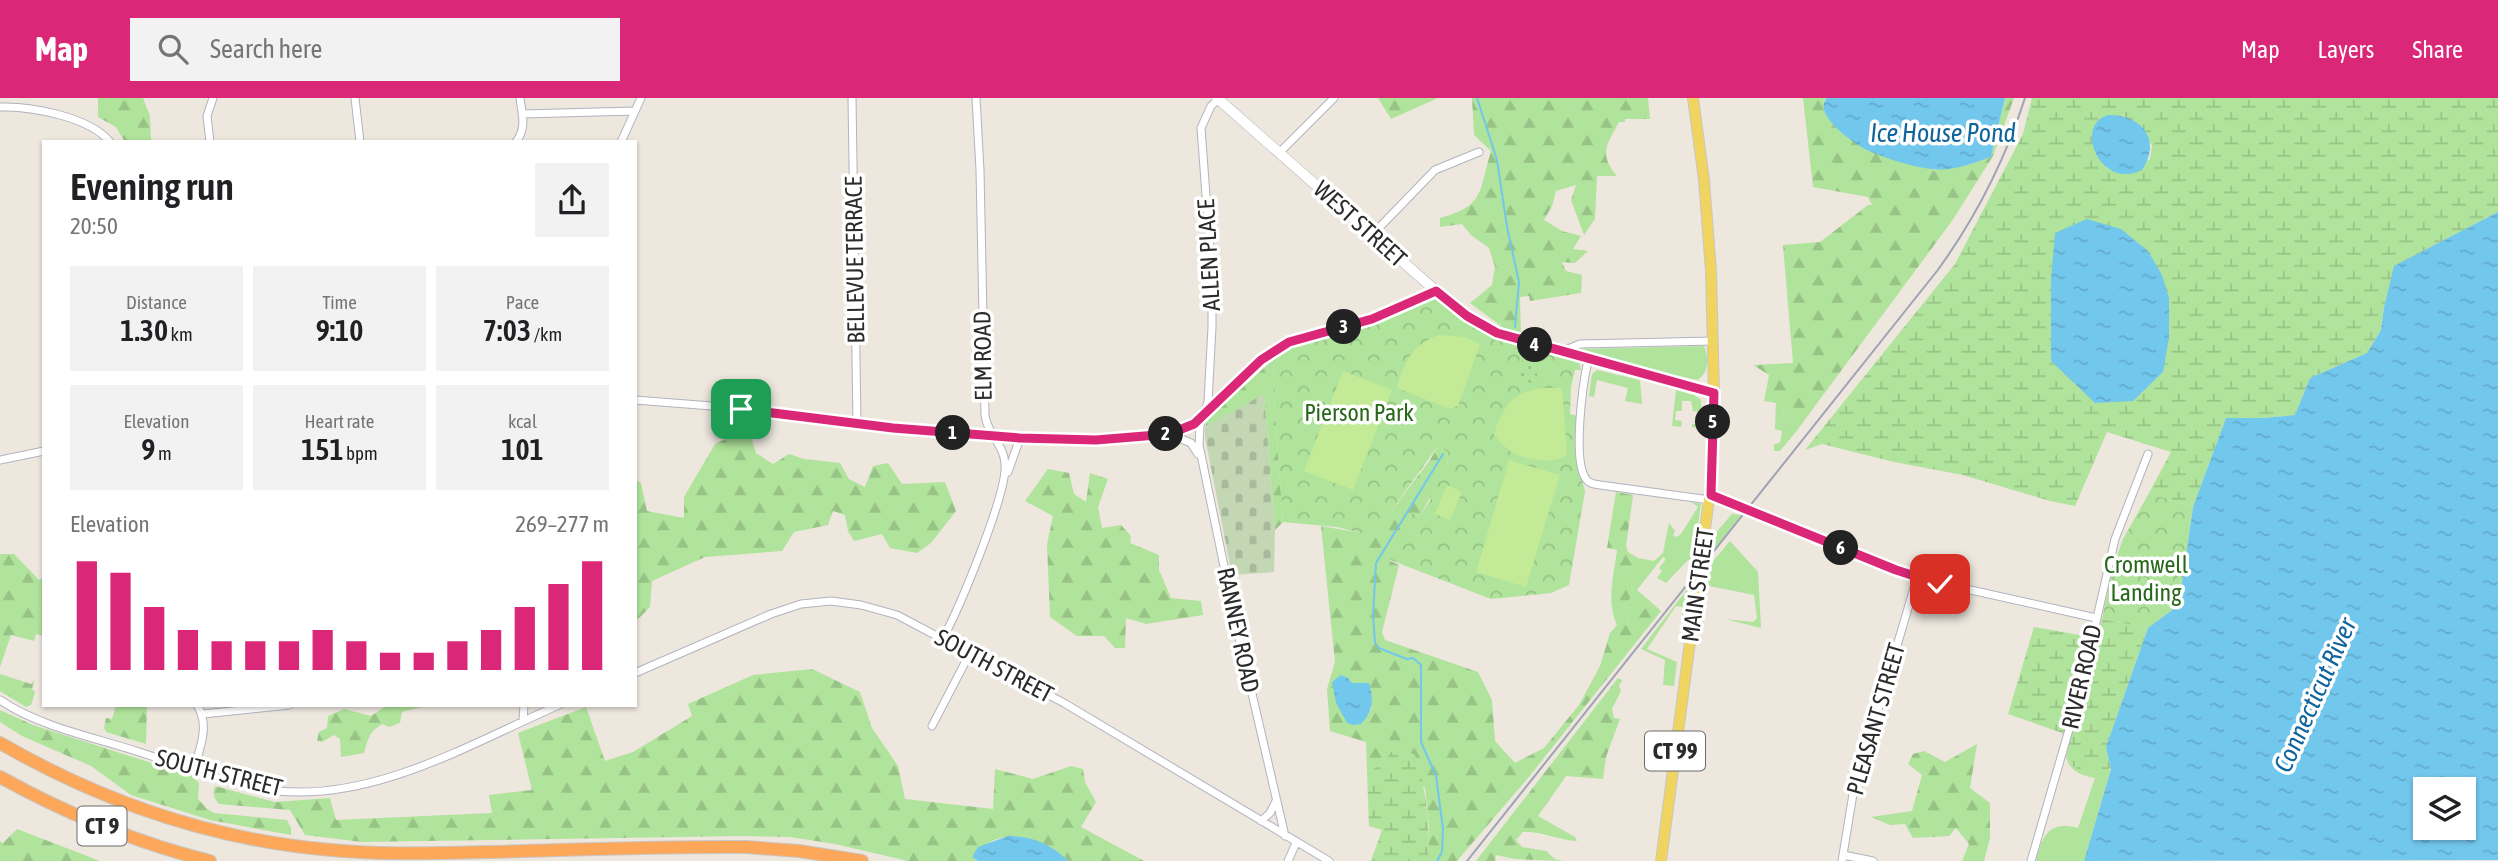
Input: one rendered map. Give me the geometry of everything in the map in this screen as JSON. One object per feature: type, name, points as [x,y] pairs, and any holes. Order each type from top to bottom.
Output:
[{"type":"highway","name":"CT 9","points":[[0,743],[63,777],[129,804],[217,832],[298,846],[382,853],[746,847],[799,851],[862,861]]},
{"type":"highway","name":"CT 9","points":[[0,777],[55,806],[109,829],[211,861]]},
{"type":"main road","name":"WEST STREET","points":[[1219,98],[1467,316],[1495,332],[1714,393]]},
{"type":"main road","name":"MAIN STREET","points":[[1661,861],[1710,498],[1713,341],[1707,210],[1693,98]]},
{"type":"street","points":[[210,140],[206,116],[212,98]]},
{"type":"street","points":[[355,98],[360,140]]},
{"type":"street","points":[[517,140],[525,124],[520,98]]},
{"type":"street","points":[[622,140],[641,98]]},
{"type":"street","name":"BELLEVUE TERRACE","points":[[852,98],[857,423]]},
{"type":"street","name":"ELM ROAD","points":[[943,638],[1003,486],[1006,467],[1003,453],[985,423],[981,170],[976,98]]},
{"type":"street","name":"ALLEN PLACE","points":[[1204,416],[1210,387],[1213,300],[1201,134],[1202,123],[1219,98]]},
{"type":"street","points":[[1280,152],[1334,98]]},
{"type":"street","points":[[0,107],[18,107],[85,123],[108,140]]},
{"type":"street","points":[[522,114],[635,111]]},
{"type":"street","points":[[1372,235],[1435,170],[1479,152]]},
{"type":"street","points":[[637,400],[763,410],[857,423],[1020,438],[1096,440],[1169,434],[1194,424],[1261,360],[1281,347],[1372,319],[1436,291]]},
{"type":"street","points":[[1560,352],[1580,344],[1713,341]]},
{"type":"street","points":[[1588,360],[1580,426],[1582,463],[1586,479],[1592,484],[1710,498],[1917,578],[2096,618]]},
{"type":"street","name":"RANNEY ROAD","points":[[1204,416],[1198,435],[1201,460],[1285,836]]},
{"type":"street","points":[[1169,434],[1191,443],[1201,460]]},
{"type":"street","points":[[1003,486],[1020,438]]},
{"type":"street","points":[[0,460],[42,451]]},
{"type":"street","name":"RIVER ROAD","points":[[2031,861],[2071,726],[2115,539],[2148,454]]},
{"type":"street","name":"PLEASANT STREET","points":[[1842,858],[1853,794],[1917,578]]},
{"type":"street","name":"SOUTH STREET","points":[[637,672],[771,614],[811,603],[831,601],[861,605],[897,615],[1082,713],[1329,861]]},
{"type":"street","points":[[932,726],[970,653]]},
{"type":"street","name":"SOUTH STREET","points":[[0,700],[44,722],[242,784],[277,791],[314,792],[350,788],[406,771],[554,707]]},
{"type":"street","points":[[194,769],[204,738],[203,714],[198,707]]},
{"type":"street","points":[[203,714],[270,707]]},
{"type":"street","points":[[523,721],[524,707]]},
{"type":"street","points":[[1261,821],[1270,813],[1276,800]]},
{"type":"street","points":[[1288,861],[1296,843]]},
{"type":"street","points":[[1842,858],[1873,861]]},
{"type":"green space","points":[[98,98],[143,98],[150,116],[151,140],[124,140],[116,127],[98,117]]},
{"type":"green space","points":[[1378,98],[1438,98],[1391,119]]},
{"type":"green space","points":[[1472,98],[1648,98],[1650,119],[1625,119],[1625,122],[1619,122],[1611,137],[1606,155],[1617,176],[1597,176],[1595,219],[1584,235],[1571,200],[1576,185],[1556,191],[1544,220],[1562,231],[1581,236],[1573,249],[1588,251],[1575,263],[1562,262],[1566,271],[1582,275],[1581,293],[1530,301],[1529,296],[1520,297],[1521,334],[1508,331],[1470,303],[1492,285],[1495,267],[1489,248],[1471,235],[1462,224],[1440,227],[1440,218],[1465,208],[1478,195],[1491,151],[1474,135]]},
{"type":"green space","points":[[1803,98],[1827,98],[1823,102],[1934,170],[1967,165],[1991,157],[2005,98],[2014,98],[1993,156],[1952,221],[1795,433],[1791,428],[1785,428],[1783,404],[1764,401],[1769,375],[1753,365],[1793,363],[1783,245],[1820,242],[1868,205],[1872,205],[1868,197],[1813,187]]},
{"type":"green space","points":[[2032,98],[2498,98],[2498,212],[2395,266],[2381,330],[2367,353],[2310,378],[2295,415],[2226,418],[2193,507],[2149,493],[2171,452],[2107,432],[2075,506],[1963,475],[1894,462],[1822,444],[1805,450],[1955,264],[2023,134]],"holes":[[[2123,115],[2152,145],[2150,159],[2127,174],[2106,168]]]},
{"type":"green space","name":"Pierson Park","points":[[1437,298],[1488,333],[1579,362],[1581,370],[1575,370],[1571,387],[1570,414],[1577,416],[1576,456],[1585,491],[1569,585],[1551,593],[1491,599],[1388,559],[1413,512],[1419,517],[1431,499],[1426,493],[1439,474],[1447,469],[1448,452],[1438,446],[1373,536],[1337,527],[1283,522],[1273,383],[1274,359],[1304,342],[1370,324]]},
{"type":"green space","points":[[1439,335],[1466,337],[1480,345],[1458,406],[1450,409],[1397,388],[1410,355],[1422,343]]},
{"type":"green space","points":[[1704,346],[1707,365],[1704,374],[1697,380],[1579,349]]},
{"type":"green space","points":[[1274,359],[1273,383],[1283,522],[1275,530],[1264,395],[1205,427],[1208,419]]},
{"type":"green space","points":[[1521,361],[1539,366],[1534,384],[1517,378]]},
{"type":"green space","points":[[1597,370],[1640,380],[1642,404],[1625,401],[1628,388],[1597,380],[1594,397],[1589,396],[1592,374]]},
{"type":"green space","points":[[1343,371],[1392,390],[1353,490],[1304,471]]},
{"type":"green space","points":[[1543,388],[1562,388],[1567,454],[1562,458],[1547,461],[1516,454],[1494,435],[1510,402],[1524,393]]},
{"type":"green space","points":[[1676,390],[1701,400],[1702,428],[1692,427],[1699,412],[1693,411],[1691,401],[1682,401],[1682,411],[1676,411],[1675,420],[1682,421],[1681,427],[1672,426]]},
{"type":"green space","points":[[1264,394],[1275,530],[1274,572],[1232,575],[1205,427]]},
{"type":"green space","points":[[1776,401],[1783,404],[1785,428],[1792,428],[1795,433],[1780,451],[1774,451],[1774,444],[1780,443],[1782,431],[1775,429]]},
{"type":"green space","points":[[739,433],[750,433],[756,453],[773,464],[789,454],[804,459],[840,463],[849,479],[865,487],[873,466],[888,463],[902,484],[945,482],[956,511],[931,543],[917,553],[890,548],[882,534],[854,541],[848,531],[845,515],[833,511],[828,525],[794,532],[782,551],[705,557],[652,581],[650,607],[637,620],[637,480],[641,483],[647,511],[684,518],[684,497],[715,444]]},
{"type":"green space","points":[[1438,446],[1448,452],[1447,469],[1419,517],[1413,512],[1389,560],[1399,565],[1382,632],[1385,640],[1478,672],[1492,700],[1495,741],[1515,763],[1544,748],[1579,705],[1600,666],[1610,633],[1617,625],[1611,597],[1617,550],[1607,548],[1616,492],[1633,495],[1626,546],[1628,552],[1638,558],[1627,575],[1634,591],[1626,605],[1629,627],[1651,602],[1661,611],[1528,778],[1457,861],[1423,861],[1428,855],[1429,827],[1425,788],[1396,747],[1380,766],[1367,771],[1366,742],[1330,731],[1327,689],[1335,662],[1321,526],[1373,535]],"holes":[[[1348,678],[1372,708],[1361,724]]]},
{"type":"green space","points":[[1509,460],[1560,475],[1526,587],[1476,572]]},
{"type":"green space","points":[[1048,469],[1069,473],[1074,494],[1086,502],[1090,473],[1108,479],[1098,507],[1102,528],[1121,525],[1131,536],[1130,543],[1159,555],[1159,570],[1171,598],[1201,601],[1203,615],[1146,624],[1126,618],[1125,648],[1115,648],[1104,636],[1077,636],[1050,617],[1047,544],[1053,516],[1025,501]]},
{"type":"green space","points":[[1447,485],[1462,492],[1450,520],[1435,514]]},
{"type":"green space","name":"Cromwell Landing","points":[[2149,493],[2193,507],[2181,590],[2172,610],[2148,628],[2102,619],[2112,571],[2123,539]]},
{"type":"green space","points":[[1691,502],[1701,504],[1693,561],[1688,560],[1666,583],[1657,578],[1662,571],[1659,568],[1666,559],[1663,557],[1637,590],[1651,602],[1629,628],[1626,605],[1634,591],[1627,575],[1638,558],[1654,561],[1663,553],[1669,523],[1675,531],[1673,535],[1677,537],[1681,534],[1698,507]]},
{"type":"green space","points":[[1732,514],[1741,515],[1711,554],[1713,536]]},
{"type":"green space","points":[[1730,541],[1758,572],[1761,628],[1725,619],[1753,622],[1757,618],[1754,595],[1709,586],[1703,605],[1708,567]]},
{"type":"green space","points":[[0,554],[14,554],[39,580],[42,578],[42,636],[36,634],[34,641],[11,635],[0,667]]},
{"type":"green space","points":[[1688,588],[1684,618],[1683,607],[1676,606],[1647,649],[1677,662],[1674,686],[1663,685],[1665,660],[1641,649]]},
{"type":"green space","points":[[2102,619],[2148,628],[2106,747],[2111,768],[2088,775],[2073,766],[2066,756],[2071,736],[2008,714],[2034,627],[2097,638]]},
{"type":"green space","points":[[812,669],[860,692],[872,728],[898,766],[905,799],[993,809],[995,769],[1033,779],[1071,766],[1083,769],[1085,782],[1096,802],[1081,827],[1144,861],[1068,861],[1042,844],[1020,837],[999,838],[990,842],[972,857],[978,861],[908,861],[835,844],[790,837],[362,842],[305,835],[290,810],[219,804],[214,795],[215,786],[275,802],[330,798],[336,820],[492,813],[489,795],[532,790],[518,733],[586,707],[605,761],[633,752],[692,716],[688,704],[753,675]]},
{"type":"green space","points":[[0,674],[31,684],[35,679],[31,705],[26,707],[0,691]]},
{"type":"green space","points":[[1618,678],[1622,680],[1619,686],[1621,691],[1612,709],[1614,718],[1620,719],[1606,757],[1603,779],[1566,776],[1538,816],[1575,837],[1577,841],[1530,832],[1523,832],[1516,840],[1522,847],[1546,851],[1555,859],[1563,861],[1515,859],[1496,855],[1495,861],[1476,861]]},
{"type":"green space","points":[[115,707],[147,707],[146,744],[106,732],[106,718],[112,719]]},
{"type":"green space","points":[[384,707],[421,707],[402,712],[400,723],[389,727],[383,724],[375,729],[364,753],[341,757],[340,739],[334,735],[322,742],[317,741],[319,732],[327,728],[328,716],[344,709],[371,716]]},
{"type":"green space","points":[[0,710],[33,725],[192,776],[199,783],[198,799],[207,809],[214,813],[287,820],[291,835],[210,820],[131,795],[91,766],[22,736],[0,722]]},
{"type":"green space","points":[[1977,744],[1970,788],[1990,803],[1990,838],[1984,861],[1962,861],[1969,844],[1956,828],[1949,836],[1913,838],[1905,824],[1890,825],[1871,817],[1912,811],[1922,775],[1908,764],[1913,754],[1924,751],[1945,762]]},
{"type":"green space","points":[[1396,746],[1415,755],[1422,781],[1428,830],[1428,856],[1423,861],[1371,861],[1382,830],[1369,826],[1367,771],[1380,766]]},
{"type":"green space","points":[[2066,756],[2073,766],[2088,775],[2111,768],[2084,861],[2036,861],[2048,832],[2060,826],[2078,828],[2095,778],[2077,772]]},
{"type":"green space","points":[[17,829],[100,861],[0,861],[0,841],[3,843]]},
{"type":"water","name":"Ice House Pond","points":[[1827,98],[2005,98],[1991,157],[1940,170],[1900,162],[1869,151],[1854,142],[1837,128],[1825,112]]},
{"type":"water","points":[[2109,115],[2131,119],[2145,131],[2150,149],[2142,170],[2127,174],[2114,171],[2103,164],[2096,153],[2092,141],[2093,130],[2098,121]]},
{"type":"water","name":"Connecticut River","points":[[2498,212],[2498,860],[2084,861],[2111,769],[2106,747],[2148,628],[2172,610],[2181,590],[2193,507],[2226,418],[2295,415],[2310,378],[2367,353],[2381,330],[2394,266]]},
{"type":"water","points":[[2087,219],[2121,229],[2148,251],[2162,275],[2169,298],[2169,337],[2163,372],[2133,401],[2095,403],[2051,361],[2051,280],[2055,233]]},
{"type":"water","points":[[1341,675],[1352,683],[1369,683],[1371,705],[1361,724],[1347,723],[1336,703],[1332,682]]},
{"type":"water","points":[[1008,836],[1041,842],[1068,861],[978,861],[972,857],[978,847]]},
{"type":"waterway","points":[[1477,98],[1497,160],[1519,282],[1515,327]]},
{"type":"waterway","points":[[1437,861],[1442,852],[1443,829],[1436,776],[1421,742],[1421,665],[1413,658],[1407,659],[1379,648],[1375,643],[1373,615],[1376,563],[1443,454]]},
{"type":"railway","points":[[1467,861],[1937,271],[1988,188],[2025,98]]},
{"type":"route","points":[[741,409],[893,428],[1020,438],[1096,440],[1169,434],[1194,424],[1261,360],[1289,342],[1372,319],[1436,291],[1467,316],[1497,333],[1714,393],[1711,495],[1896,570],[1940,584]]}]
